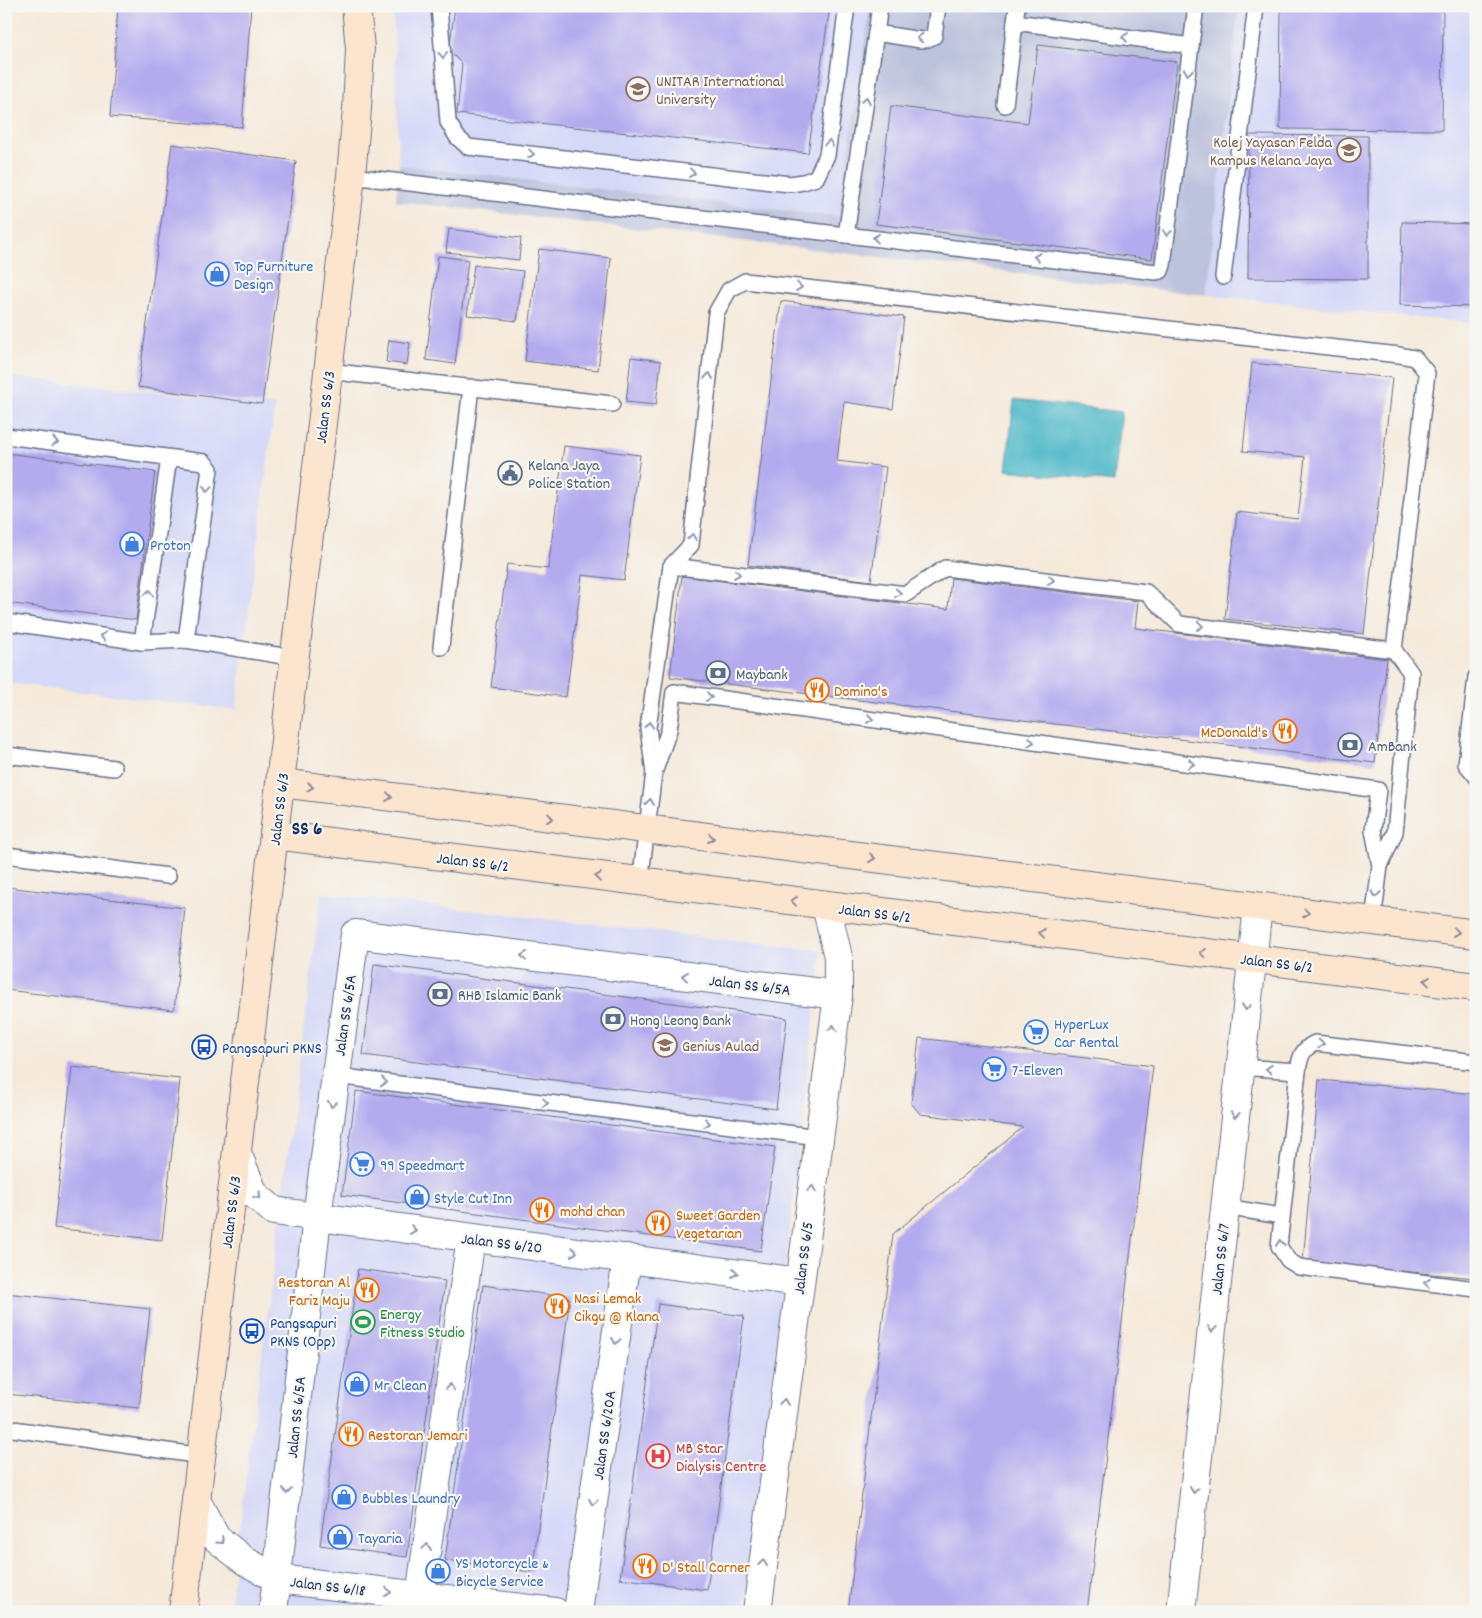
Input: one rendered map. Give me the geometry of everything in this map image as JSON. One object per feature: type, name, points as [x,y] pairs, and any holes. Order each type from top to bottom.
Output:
[{"type":"street","name":"Jalan SS 6/3","points":[[184,1612],[351,176],[360,48],[356,6]]},
{"type":"street","points":[[281,783],[1476,934]]},
{"type":"street","name":"Jalan SS 6/2","points":[[275,835],[1476,987]]},
{"type":"street","name":"Jalan SS 6/5","points":[[757,1612],[838,995],[838,957],[826,905]]},
{"type":"street","name":"Jalan SS 6/7","points":[[1181,1612],[1258,906]]},
{"type":"street","name":"Jalan SS 6/5A","points":[[273,1612],[317,1217],[355,934],[838,995]]},
{"type":"street","name":"Jalan SS 6/20","points":[[237,1153],[254,1194],[274,1211],[799,1282]]},
{"type":"street","points":[[420,1596],[471,1238]]},
{"type":"street","name":"Jalan SS 6/20A","points":[[578,1612],[627,1258]]},
{"type":"street","name":"Jalan SS 6/18","points":[[196,1500],[216,1538],[245,1560],[278,1579],[554,1612]]},
{"type":"lane","points":[[439,6],[448,122],[457,137],[468,146],[790,184],[816,178],[827,156],[847,6]]},
{"type":"lane","points":[[846,235],[880,6]]},
{"type":"lane","points":[[876,33],[921,40],[928,39],[934,36],[938,6]]},
{"type":"lane","points":[[1005,105],[1017,6]]},
{"type":"lane","points":[[351,176],[1156,272],[1161,271],[1196,6]]},
{"type":"lane","points":[[1223,277],[1256,6]]},
{"type":"lane","points":[[1014,22],[1191,46]]},
{"type":"lane","points":[[654,773],[648,728],[671,566],[691,545],[716,313],[728,290],[745,281],[1414,358],[1427,373],[1394,650],[1411,673],[1395,832],[1380,866],[1373,921]]},
{"type":"lane","points":[[328,370],[612,404]]},
{"type":"lane","points":[[441,647],[471,387]]},
{"type":"lane","points":[[6,436],[204,462],[210,469],[186,640]]},
{"type":"lane","points":[[142,642],[169,458]]},
{"type":"lane","points":[[671,566],[906,594],[945,568],[1146,592],[1179,624],[1394,650]]},
{"type":"lane","points":[[6,622],[142,642],[186,640],[295,658]]},
{"type":"lane","points":[[1476,677],[1466,764],[1476,776]]},
{"type":"lane","points":[[640,882],[654,773],[669,730],[674,692],[1378,790],[1374,830],[1380,866]]},
{"type":"lane","points":[[6,755],[114,768]]},
{"type":"lane","points":[[6,855],[168,876]]},
{"type":"lane","points":[[1476,1062],[1315,1043],[1305,1048],[1300,1056],[1298,1071],[1279,1246],[1288,1260],[1299,1267],[1476,1289]]},
{"type":"lane","points":[[1240,1067],[1298,1071]]},
{"type":"lane","points":[[336,1076],[818,1137]]},
{"type":"lane","points":[[1225,1207],[1281,1216]]},
{"type":"lane","points":[[6,1428],[202,1456]]},
{"type":"shaded area","points":[[393,6],[870,6],[839,217],[399,165]]},
{"type":"shaded area","points":[[870,6],[1239,6],[1206,295],[396,201],[399,165],[839,217]]},
{"type":"shaded area","name":"Kolej Yayasan Felda Kampus Kelana Jaya","points":[[1239,6],[1476,6],[1476,324],[1206,295]]},
{"type":"shaded area","name":"Proton","points":[[6,376],[275,405],[236,710],[6,683]]},
{"type":"shaded area","points":[[321,893],[822,951],[745,1612],[229,1612]]},
{"type":"water","points":[[1014,400],[1122,412],[1114,482],[1006,470]]},
{"type":"building","points":[[118,6],[251,6],[242,127],[110,117]]},
{"type":"building","name":"UNITAR International University","points":[[455,6],[830,6],[808,153],[457,114],[462,64],[449,51]]},
{"type":"building","points":[[1281,6],[1443,6],[1442,130],[1280,129]]},
{"type":"building","points":[[1038,45],[1177,62],[1152,259],[876,224],[891,106],[1028,123]]},
{"type":"building","points":[[1249,135],[1368,136],[1368,279],[1248,278]]},
{"type":"building","name":"Top Furniture Design","points":[[172,144],[296,161],[262,404],[138,387]]},
{"type":"building","points":[[1402,222],[1476,224],[1476,307],[1400,305]]},
{"type":"building","points":[[449,229],[521,238],[519,260],[446,252]]},
{"type":"building","points":[[539,249],[611,258],[598,370],[525,361]]},
{"type":"building","points":[[438,256],[468,260],[455,364],[426,360]]},
{"type":"building","points":[[474,265],[523,271],[517,321],[467,315]]},
{"type":"building","points":[[781,301],[904,317],[893,409],[844,402],[837,461],[886,467],[871,581],[748,565]]},
{"type":"building","points":[[389,340],[410,343],[407,365],[386,362]]},
{"type":"building","points":[[631,357],[661,361],[656,405],[626,402]]},
{"type":"building","points":[[1252,363],[1392,378],[1364,634],[1225,619],[1237,512],[1298,519],[1305,457],[1243,451]]},
{"type":"building","points":[[564,446],[640,455],[624,580],[582,575],[566,697],[491,687],[507,564],[548,569]]},
{"type":"building","points":[[6,453],[155,472],[136,620],[6,603]]},
{"type":"building","points":[[682,576],[948,609],[951,578],[1138,601],[1135,628],[1387,659],[1375,763],[670,677]]},
{"type":"building","points":[[6,887],[185,908],[174,1010],[6,990]]},
{"type":"building","points":[[374,964],[787,1018],[776,1109],[363,1055]]},
{"type":"building","points":[[919,1038],[1153,1066],[1087,1612],[848,1612],[893,1234],[1023,1127],[920,1114],[911,1103]]},
{"type":"building","points":[[72,1067],[180,1079],[162,1240],[54,1228]]},
{"type":"building","points":[[1319,1080],[1476,1094],[1476,1278],[1303,1262]]},
{"type":"building","points":[[356,1091],[775,1147],[761,1251],[342,1195]]},
{"type":"building","points":[[358,1269],[445,1281],[407,1557],[320,1545]]},
{"type":"building","points":[[483,1285],[570,1298],[532,1572],[445,1560]]},
{"type":"building","points":[[6,1293],[150,1309],[139,1408],[6,1394]]},
{"type":"building","points":[[658,1304],[744,1316],[707,1590],[620,1578]]},
{"type":"place","name":"UNITAR International University","points":[[638,89]]},
{"type":"place","name":"Kolej Yayasan Felda Kampus Kelana Jaya","points":[[1349,150]]},
{"type":"place","name":"Top Furniture Design","points":[[217,274]]},
{"type":"place","name":"Kelana Jaya Police Station","points":[[510,473]]},
{"type":"place","name":"Proton","points":[[132,544]]},
{"type":"place","name":"Maybank","points":[[718,673]]},
{"type":"place","name":"Domino's","points":[[817,690]]},
{"type":"place","name":"McDonald's","points":[[1285,731]]},
{"type":"place","name":"AmBank","points":[[1350,745]]},
{"type":"place","name":"RHB Islamic Bank","points":[[440,994]]},
{"type":"place","name":"Hong Leong Bank","points":[[613,1019]]},
{"type":"place","name":"HyperLux Car Rental","points":[[1036,1032]]},
{"type":"place","name":"Genius Aulad","points":[[665,1045]]},
{"type":"place","name":"Pangsapuri PKNS","points":[[204,1047]]},
{"type":"place","name":"7-Eleven","points":[[994,1069]]},
{"type":"place","name":"99 Speedmart","points":[[362,1164]]},
{"type":"place","name":"Style Cut Inn","points":[[417,1197]]},
{"type":"place","name":"mohd chan","points":[[542,1210]]},
{"type":"place","name":"Sweet Garden Vegetarian","points":[[658,1223]]},
{"type":"place","name":"Restoran Al Fariz Maju","points":[[367,1290]]},
{"type":"place","name":"Nasi Lemak Cikgu @ Klana","points":[[557,1306]]},
{"type":"place","name":"Energy Fitness Studio","points":[[363,1322]]},
{"type":"place","name":"Pangsapuri PKNS (Opp)","points":[[252,1331]]},
{"type":"place","name":"Mr Clean","points":[[357,1384]]},
{"type":"place","name":"Restoran Jemari","points":[[351,1434]]},
{"type":"place","name":"MB Star Dialysis Centre","points":[[658,1456]]},
{"type":"place","name":"Bubbles Laundry","points":[[344,1497]]},
{"type":"place","name":"Tayaria","points":[[340,1537]]},
{"type":"place","name":"D' Stall Corner","points":[[645,1566]]},
{"type":"place","name":"YS Motorcycle & Bicycle Service","points":[[438,1571]]},
{"type":"district","name":"SS 6","points":[[307,827]]}]
